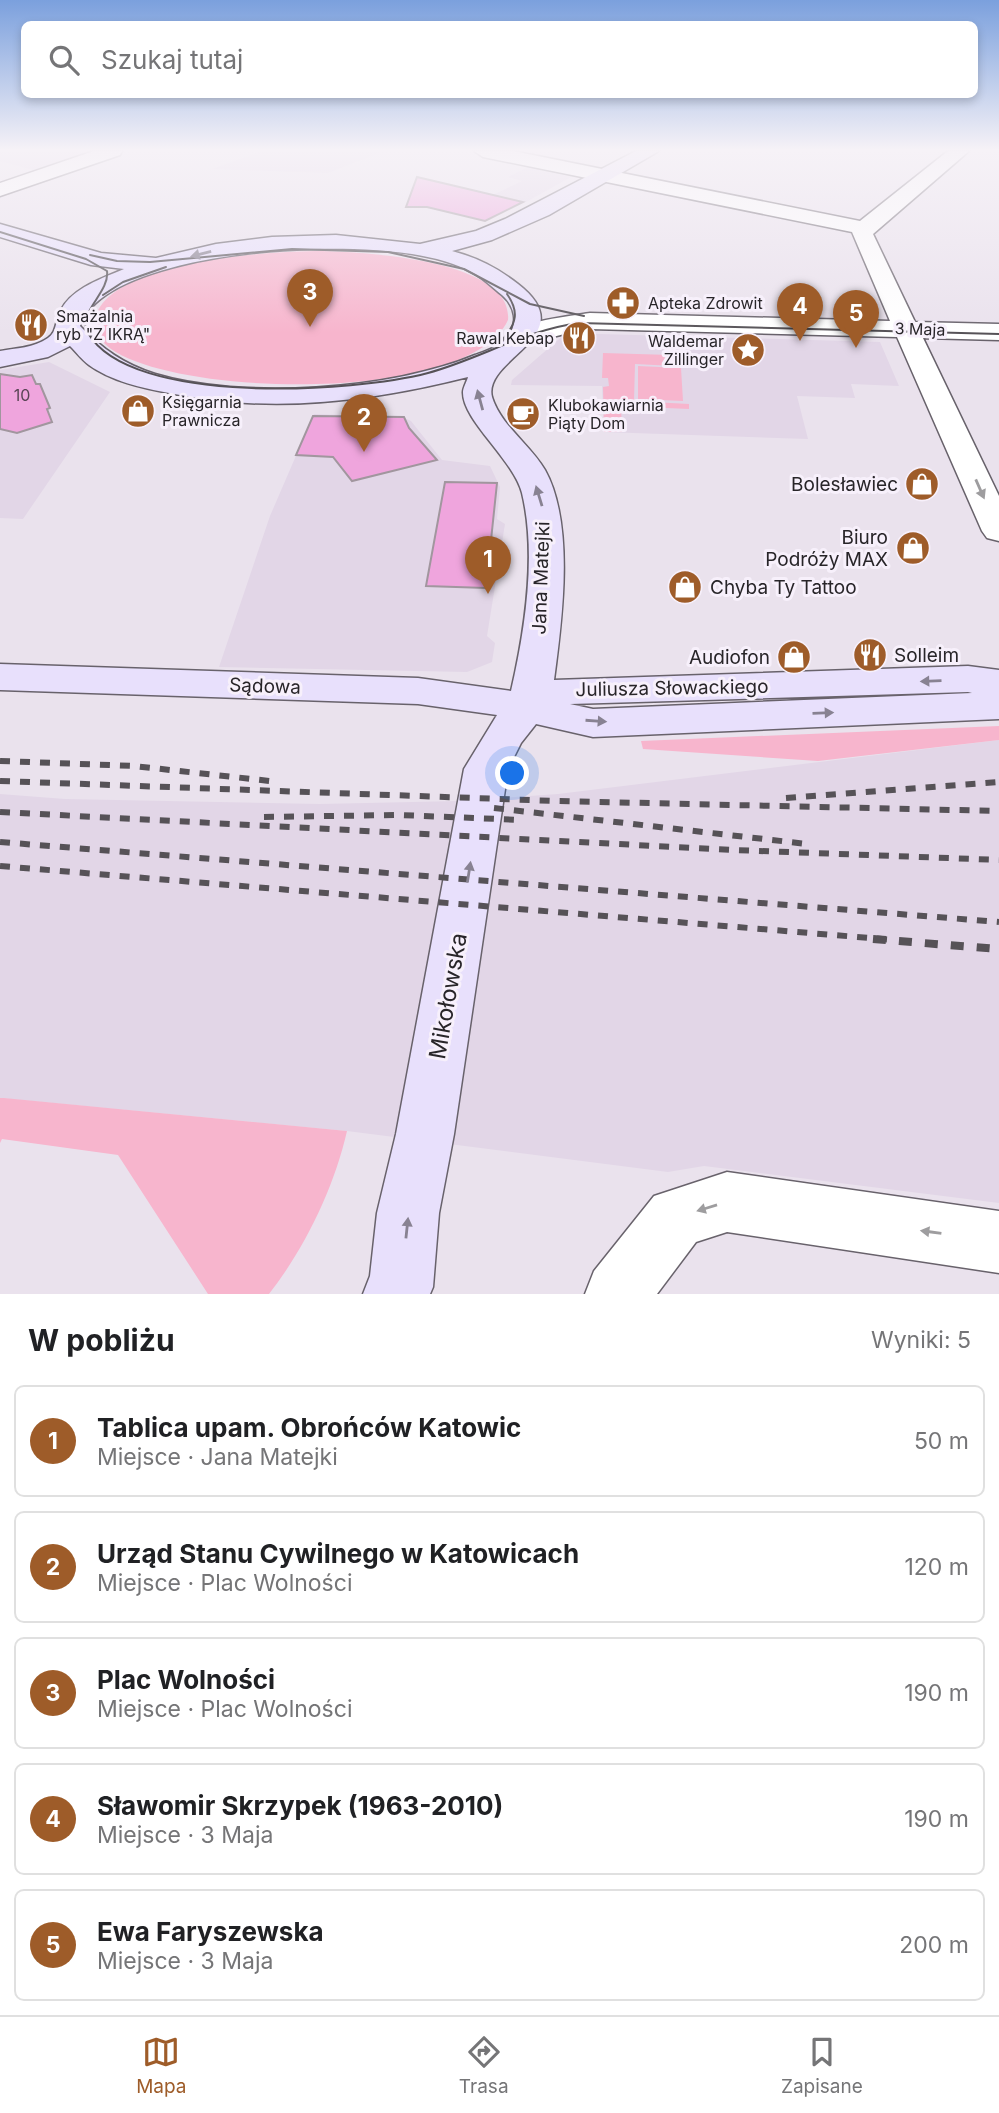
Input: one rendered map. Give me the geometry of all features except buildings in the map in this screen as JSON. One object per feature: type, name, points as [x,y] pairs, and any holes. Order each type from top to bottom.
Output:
[{"type":"street","points":[[0,359],[50,347],[66,337],[67,320],[75,306],[113,283],[166,263],[222,249],[267,244],[336,242],[448,246],[491,235],[536,211]]},
{"type":"street","points":[[781,211],[864,228]]},
{"type":"street","points":[[885,211],[864,228],[862,234],[865,244],[962,446],[999,531]]},
{"type":"street","points":[[0,230],[99,260],[166,263]]},
{"type":"street","points":[[480,266],[477,251],[491,235]]},
{"type":"street","points":[[68,330],[94,358],[135,377],[159,384],[236,395],[326,396],[397,387],[469,368],[514,343],[527,317],[522,302],[480,266],[392,246]]},
{"type":"street","points":[[99,260],[113,270],[116,276],[113,283]]},
{"type":"street","name":"3 Maja","points":[[522,302],[590,321]]},
{"type":"street","name":"3 Maja","points":[[514,343],[559,325],[590,321],[999,332]]},
{"type":"street","name":"Jana Matejki","points":[[514,343],[484,372],[477,392],[487,417],[515,449],[530,472],[544,512],[537,668],[528,709]]},
{"type":"street","name":"Sądowa","points":[[0,677],[399,689],[488,700],[528,709]]},
{"type":"street","name":"Juliusza Słowackiego","points":[[528,709],[557,692],[573,690],[968,679],[999,683]]},
{"type":"street","name":"Juliusza Słowackiego","points":[[528,709],[593,723],[999,705]]},
{"type":"street","name":"Mikołowska","points":[[395,1294],[401,1287],[408,1213],[425,1135],[486,769],[502,736],[528,709]]},
{"type":"street","points":[[617,1294],[676,1218],[727,1202],[999,1242]]},
{"type":"shaded area","points":[[321,251],[399,257],[462,272],[487,284],[503,300],[508,320],[483,347],[439,367],[383,379],[320,384],[256,383],[196,377],[146,365],[111,349],[97,333],[95,318],[111,295],[134,281],[164,270],[234,257]]},
{"type":"shaded area","points":[[566,333],[880,342],[899,386],[851,384],[855,398],[797,396],[808,439],[604,432],[602,386],[511,385],[512,380]]},
{"type":"shaded area","points":[[603,353],[671,355],[674,366],[635,364],[634,401],[689,404],[689,409],[621,406],[622,432],[604,432],[603,387],[609,386],[608,378],[602,378]]},
{"type":"shaded area","points":[[49,362],[110,392],[23,519],[0,518],[0,370]]},
{"type":"shaded area","points":[[638,366],[681,368],[683,401],[638,399]]},
{"type":"shaded area","points":[[314,414],[402,417],[411,421],[442,460],[490,466],[500,487],[497,519],[505,524],[487,636],[495,643],[492,662],[467,672],[219,667],[270,516]]},
{"type":"shaded area","points":[[999,726],[999,740],[818,761],[643,749],[641,741]]},
{"type":"shaded area","points":[[999,740],[999,1203],[704,1166],[668,1172],[347,1131],[0,1098],[0,794],[65,799],[320,804],[459,801],[558,794]]},
{"type":"shaded area","points":[[0,1098],[347,1131],[317,1217],[295,1257],[269,1294],[208,1294],[118,1155],[2,1139],[0,1143]]},
{"type":"tram line","points":[[0,232],[86,259],[107,271],[104,287],[86,318],[88,333],[112,357],[149,373],[195,383],[247,388],[300,388],[394,380],[428,373],[521,338],[579,323],[999,334]]},
{"type":"tram line","points":[[90,255],[117,261],[150,262],[292,249],[388,252],[464,269],[530,304],[584,316]]},
{"type":"tram line","points":[[103,295],[123,282],[166,267]]},
{"type":"tram line","points":[[503,339],[515,317],[507,294]]},
{"type":"railway","points":[[0,761],[134,766],[279,782]]},
{"type":"railway","points":[[0,781],[557,801],[999,811]]},
{"type":"railway","points":[[786,798],[999,782]]},
{"type":"railway","points":[[494,808],[807,844]]},
{"type":"railway","points":[[0,812],[733,850],[999,860]]},
{"type":"railway","points":[[264,817],[399,815],[523,820]]},
{"type":"railway","points":[[0,842],[999,922]]},
{"type":"railway","points":[[0,866],[894,940]]},
{"type":"railway","points":[[873,939],[999,949]]},
{"type":"place","name":"Apteka Zdrowit","points":[[623,303]]},
{"type":"place","name":"Smażalnia ryb \"Z IKRĄ\"","points":[[31,325]]},
{"type":"place","name":"Plac Wolności","points":[[310,327]]},
{"type":"place","name":"Rawal Kebap","points":[[579,338]]},
{"type":"place","name":"Sławomir Skrzypek (1963-2010)","points":[[800,341]]},
{"type":"place","name":"Ewa Faryszewska","points":[[856,348]]},
{"type":"place","name":"Waldemar Zillinger","points":[[748,350]]},
{"type":"place","name":"Księgarnia Prawnicza","points":[[138,411]]},
{"type":"place","name":"Klubokawiarnia Piąty Dom","points":[[523,414]]},
{"type":"place","name":"Urząd Stanu Cywilnego w Katowicach","points":[[364,452]]},
{"type":"place","name":"Bolesławiec","points":[[922,484]]},
{"type":"place","name":"Biuro Podróży MAX","points":[[913,548]]},
{"type":"place","name":"Chyba Ty Tattoo","points":[[685,587]]},
{"type":"place","name":"Tablica upam. Obrońców Katowic","points":[[488,594]]},
{"type":"place","name":"Solleim","points":[[870,655]]},
{"type":"place","name":"Audiofon","points":[[794,657]]}]
